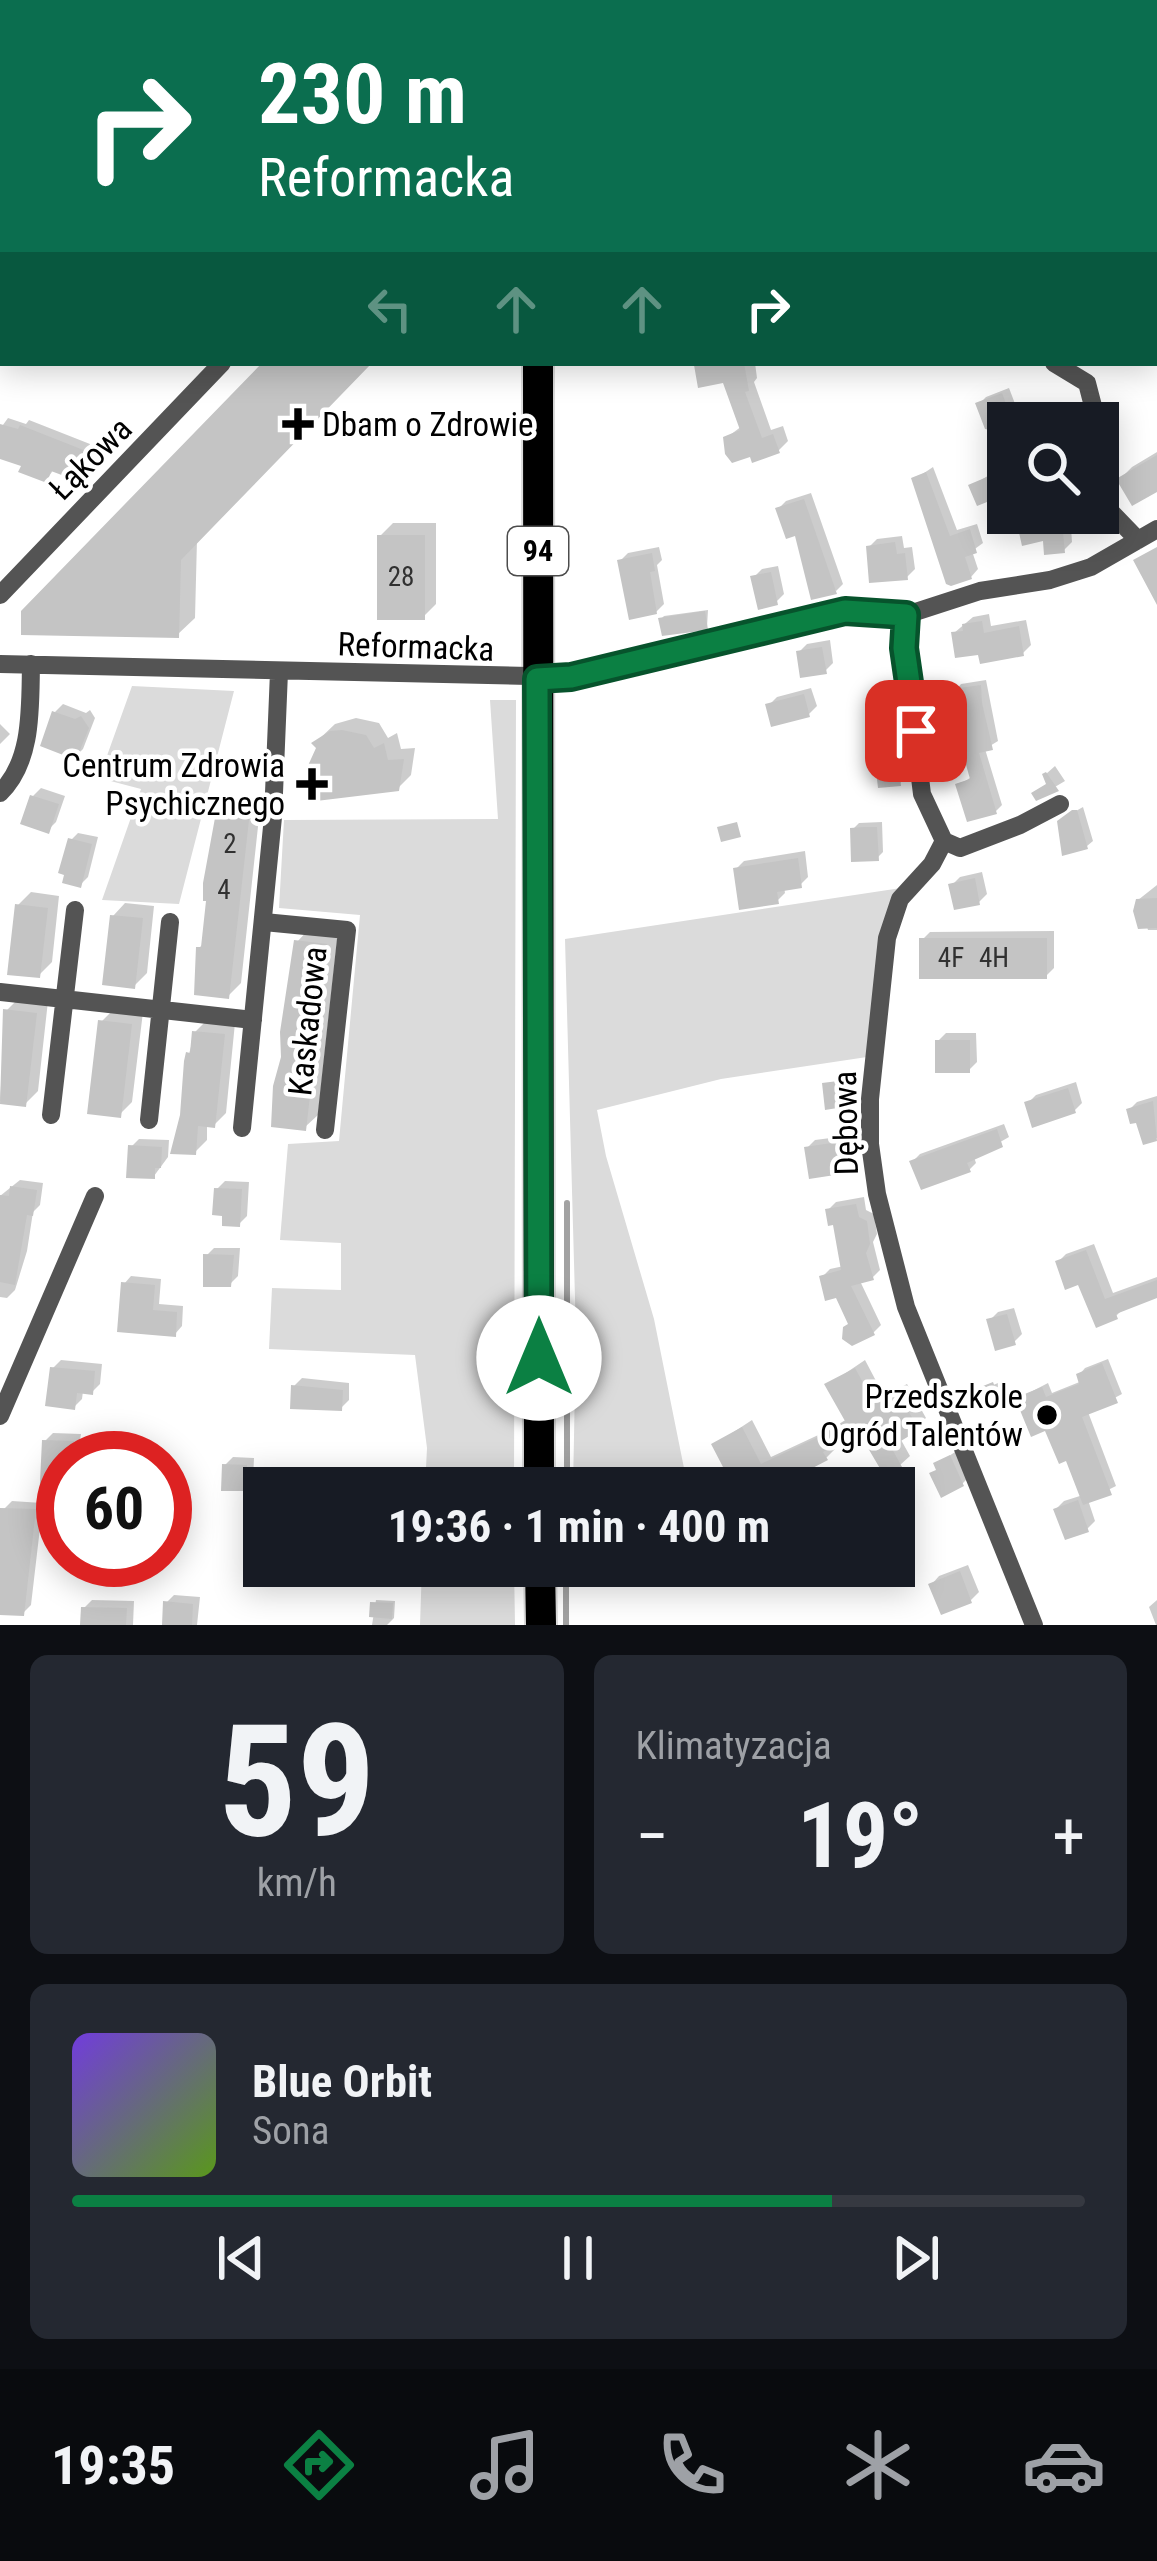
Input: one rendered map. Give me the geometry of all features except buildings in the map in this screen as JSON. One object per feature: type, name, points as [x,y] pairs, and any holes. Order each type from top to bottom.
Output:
[{"type":"main road","name":"94","points":[[538,366],[539,1467]]},
{"type":"main road","points":[[540,1587],[541,1625]]},
{"type":"street","name":"Łąkowa","points":[[0,595],[219,366]]},
{"type":"street","points":[[1059,366],[1087,383],[1092,402]]},
{"type":"street","points":[[1119,520],[1138,540]]},
{"type":"street","name":"Reformacka","points":[[0,664],[571,677],[845,611],[906,615],[980,591],[1050,580],[1091,567],[1157,529]]},
{"type":"street","points":[[906,615],[904,648],[922,794],[944,841],[960,848],[1060,804]]},
{"type":"street","points":[[0,793],[10,783],[30,728],[31,664]]},
{"type":"street","name":"Kaskadowa","points":[[242,1128],[265,922],[279,672]]},
{"type":"street","name":"Dębowa","points":[[944,841],[932,864],[900,899],[886,938],[870,1144],[877,1194],[906,1307],[1034,1625]]},
{"type":"street","points":[[51,1115],[75,910]]},
{"type":"street","points":[[149,1120],[170,922]]},
{"type":"street","name":"Kaskadowa","points":[[265,922],[347,930],[325,1130]]},
{"type":"street","name":"Kaskadowa","points":[[0,992],[253,1020]]},
{"type":"street","points":[[0,1416],[94,1196]]},
{"type":"shaded area","points":[[132,686],[234,691],[179,904],[102,900],[141,789],[99,778]]},
{"type":"shaded area","points":[[490,700],[516,700],[514,1467],[426,1467],[415,1355],[269,1349],[272,1288],[341,1290],[341,1243],[280,1240],[288,1144],[339,1141],[360,915],[279,908],[284,820],[498,819]]},
{"type":"shaded area","points":[[901,888],[867,1057],[721,1079],[597,1110],[654,1319],[684,1467],[573,1467],[576,1334],[565,939]]},
{"type":"shaded area","points":[[421,1587],[514,1587],[515,1625],[420,1625]]},
{"type":"waterway","points":[[567,1203],[567,1467]]},
{"type":"waterway","points":[[566,1587],[566,1625]]},
{"type":"place","name":"Dbam o Zdrowie","points":[[298,424]]},
{"type":"place","name":"Centrum Zdrowia Psychicznego","points":[[312,784]]},
{"type":"place","name":"Przedszkole Ogród Talentów","points":[[1047,1415]]},
{"type":"route","points":[[539,1358],[537,679],[571,677],[845,611],[906,615],[904,648],[916,731]]}]
